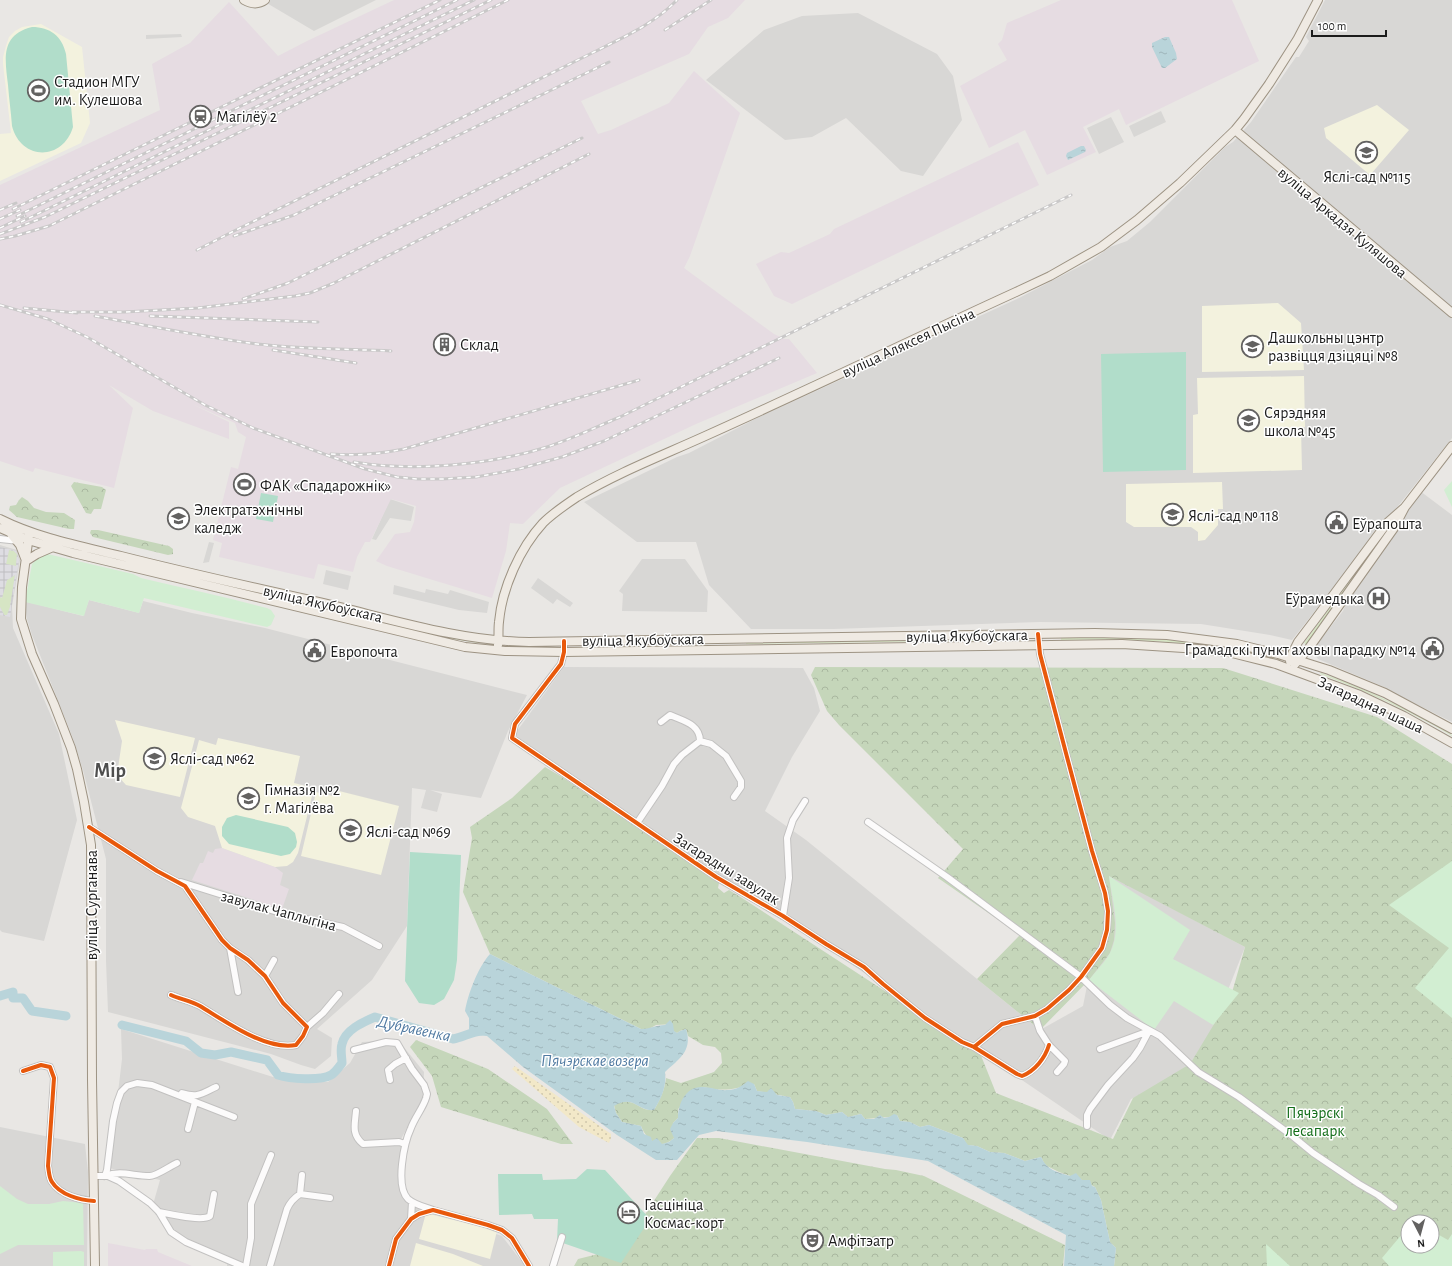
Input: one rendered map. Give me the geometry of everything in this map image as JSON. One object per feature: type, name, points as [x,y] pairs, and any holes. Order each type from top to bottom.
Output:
[{"type":"main road","points":[[244,0],[254,4],[263,1]]},
{"type":"main road","name":"вуліца Аляксея Пысіна","points":[[498,651],[500,614],[506,590],[516,564],[543,523],[558,510],[588,491],[622,473],[1016,292],[1081,260],[1101,247],[1138,220],[1175,188],[1235,130],[1269,84],[1297,40],[1318,0]]},
{"type":"main road","name":"вуліца Аркадзя Куляшова","points":[[1235,130],[1452,313]]},
{"type":"main road","points":[[1289,668],[1290,658],[1298,642],[1398,523],[1405,507],[1452,446]]},
{"type":"main road","name":"вуліца Якубоўскага","points":[[0,520],[53,547],[465,647],[498,651],[564,652],[1122,644],[1165,646],[1228,652],[1289,668]]},
{"type":"main road","name":"вуліца Якубоўскага","points":[[0,528],[10,533],[29,536],[457,634],[498,640],[529,642],[564,640],[1096,632],[1167,635],[1237,644],[1298,661]]},
{"type":"main road","points":[[10,533],[18,541],[23,550],[26,561],[53,547]]},
{"type":"main road","name":"вуліца Сурганава","points":[[29,536],[22,587],[21,619],[32,654],[54,704],[77,769],[89,827],[92,855],[92,1080],[95,1266]]},
{"type":"main road","points":[[1289,668],[1298,661],[1358,571]]},
{"type":"main road","name":"Загарадная шаша","points":[[1298,661],[1329,670],[1384,693],[1452,729]]},
{"type":"main road","name":"Загарадная шаша","points":[[1289,668],[1360,695],[1404,716],[1452,742]]},
{"type":"street","points":[[0,539],[18,541],[29,536]]},
{"type":"street","points":[[974,1046],[1002,1024],[1035,1016],[1047,1009],[1069,990],[1081,977],[1102,948],[1107,930],[1108,911],[1105,893],[1092,851],[1038,645],[1038,634]]},
{"type":"street","name":"Загарадны завулак","points":[[564,640],[564,652],[561,664],[515,724],[512,738],[716,877],[783,916],[864,967],[925,1018],[962,1042],[974,1046],[1017,1074],[1022,1076],[1032,1070],[1047,1052],[1049,1045]]},
{"type":"street","points":[[661,722],[670,715],[694,726],[700,735],[700,741]]},
{"type":"street","points":[[637,823],[678,760],[700,741]]},
{"type":"street","points":[[700,741],[711,744],[726,756],[741,781],[741,787],[734,797]]},
{"type":"street","points":[[783,916],[789,878],[787,838],[793,820],[805,801]]},
{"type":"street","points":[[868,822],[947,877],[1081,977],[1110,1005],[1127,1018],[1160,1036],[1198,1072],[1239,1097],[1291,1134],[1313,1153],[1394,1207]]},
{"type":"street","points":[[89,827],[158,871],[185,886],[222,940],[230,948],[248,960],[265,976],[283,1003],[307,1027]]},
{"type":"street","name":"завулак Чаплыгіна","points":[[177,881],[287,915],[343,927],[379,946]]},
{"type":"street","points":[[230,948],[238,992]]},
{"type":"street","points":[[265,976],[274,960]]},
{"type":"street","points":[[171,995],[198,1006],[223,1022],[244,1032],[280,1046],[296,1045],[303,1036],[307,1027],[323,1013],[339,994]]},
{"type":"street","points":[[1035,1016],[1040,1031],[1049,1045],[1065,1061],[1057,1072]]},
{"type":"street","points":[[1100,1049],[1149,1031]]},
{"type":"street","points":[[1087,1126],[1087,1115],[1090,1109],[1108,1085],[1133,1058],[1149,1031]]},
{"type":"street","points":[[354,1050],[386,1042],[397,1043],[412,1069],[424,1085],[427,1094],[425,1103],[410,1128],[403,1154],[402,1189],[407,1198],[412,1202],[433,1210],[502,1230],[512,1238],[529,1266]]},
{"type":"street","points":[[390,1080],[388,1070],[406,1058]]},
{"type":"street","points":[[23,1071],[41,1065],[50,1067],[54,1078],[48,1166],[51,1180],[56,1187],[64,1193],[94,1201]]},
{"type":"street","points":[[105,1176],[117,1103],[121,1092],[127,1086],[137,1083],[148,1084],[234,1117]]},
{"type":"street","points":[[167,1091],[173,1090],[192,1096],[197,1096],[216,1087]]},
{"type":"street","points":[[188,1129],[195,1102]]},
{"type":"street","points":[[356,1110],[355,1133],[356,1137],[363,1144],[399,1142],[405,1144]]},
{"type":"street","points":[[246,1266],[251,1238],[251,1204],[271,1155]]},
{"type":"street","points":[[105,1176],[122,1172],[151,1177],[169,1166],[177,1164]]},
{"type":"street","points":[[270,1266],[290,1203],[300,1194],[302,1175]]},
{"type":"street","points":[[94,1176],[105,1176],[119,1181],[150,1203],[159,1212],[170,1232],[186,1242],[242,1266]]},
{"type":"street","points":[[159,1212],[207,1218],[210,1216],[214,1194]]},
{"type":"street","points":[[300,1194],[330,1198]]},
{"type":"street","points":[[411,1219],[412,1202]]},
{"type":"street","points":[[389,1266],[396,1239],[411,1219],[419,1214],[433,1210]]},
{"type":"street","points":[[553,1266],[562,1237]]},
{"type":"shaded area","points":[[267,0],[376,0],[314,31],[265,2]]},
{"type":"shaded area","points":[[394,0],[745,0],[728,18],[708,27],[689,54],[581,101],[598,134],[611,130],[669,103],[694,71],[740,113],[690,256],[684,268],[774,334],[785,339],[789,339],[817,373],[696,424],[560,488],[523,524],[510,523],[506,551],[492,598],[387,566],[376,561],[395,534],[410,532],[414,522],[416,506],[391,499],[370,542],[365,542],[357,557],[353,572],[318,564],[314,579],[219,557],[222,543],[213,540],[231,467],[238,469],[246,437],[238,432],[235,423],[192,404],[229,422],[229,439],[153,411],[109,385],[133,408],[114,488],[35,468],[33,472],[0,461],[0,185],[160,110],[152,64],[190,43],[229,2],[278,56]]},
{"type":"shaded area","points":[[1061,0],[1232,0],[1259,61],[1126,125],[1119,109],[1083,127],[1096,152],[1047,175],[1025,130],[989,148],[960,86],[1007,60],[998,44],[1002,40],[1007,23]]},
{"type":"shaded area","points":[[1325,0],[1452,0],[1452,438],[1292,640],[1201,624],[1040,622],[833,629],[751,629],[709,585],[696,542],[637,542],[584,502],[677,457],[689,453],[759,417],[1019,298],[1092,260],[1110,247],[1127,241],[1150,222],[1225,147],[1233,142],[1251,122],[1296,57],[1299,57],[1309,41],[1306,37]]},
{"type":"shaded area","points":[[858,13],[937,54],[953,76],[962,120],[923,176],[901,171],[846,118],[812,137],[785,140],[706,80],[764,30],[802,16]]},
{"type":"shaded area","points":[[41,24],[82,47],[90,123],[81,143],[0,181],[0,134],[11,133],[3,57],[9,37],[15,31],[22,27]]},
{"type":"shaded area","points":[[181,34],[182,37],[146,39],[146,35]]},
{"type":"shaded area","name":"Яслі-сад №115","points":[[1377,105],[1409,130],[1370,175],[1326,138],[1324,128]]},
{"type":"shaded area","points":[[1161,111],[1166,122],[1134,137],[1129,126]]},
{"type":"shaded area","points":[[1111,117],[1124,142],[1099,154],[1087,128]]},
{"type":"shaded area","points":[[1018,142],[1039,185],[792,304],[774,296],[756,264],[781,252],[789,253],[830,234],[834,229]]},
{"type":"shaded area","name":"Дашкольны цэнтр развіцця дзіцяці №8","points":[[1278,303],[1301,323],[1304,370],[1202,372],[1202,306]]},
{"type":"shaded area","name":"Сярэдняя школа №45","points":[[1304,376],[1305,427],[1301,428],[1302,470],[1193,473],[1193,415],[1198,414],[1197,378]]},
{"type":"shaded area","name":"Яслі-сад № 118","points":[[1222,482],[1223,509],[1218,509],[1218,525],[1205,540],[1198,541],[1198,532],[1191,527],[1134,527],[1126,522],[1126,484]]},
{"type":"shaded area","points":[[1420,491],[1452,515],[1452,722],[1384,687],[1318,659],[1313,653],[1315,644],[1343,611],[1349,598],[1404,510]]},
{"type":"shaded area","points":[[390,499],[414,507],[411,521],[390,518],[376,540],[372,539]]},
{"type":"shaded area","points":[[209,542],[214,543],[209,562],[203,563]]},
{"type":"shaded area","points":[[0,545],[17,550],[20,560],[12,606],[13,628],[59,734],[77,820],[44,941],[2,932],[0,930]]},
{"type":"shaded area","points":[[0,547],[16,551],[17,554],[19,560],[10,617],[0,615],[0,607],[4,615],[7,615],[10,607],[15,575],[7,580],[2,598],[0,597]],"holes":[[[9,550],[14,551],[17,554],[16,566],[6,564]]]},
{"type":"shaded area","points":[[642,559],[685,559],[708,591],[707,612],[622,611],[623,594],[619,591]]},
{"type":"shaded area","points":[[326,570],[351,576],[348,590],[323,584]]},
{"type":"shaded area","points":[[538,578],[573,603],[570,607],[557,599],[553,604],[531,588]]},
{"type":"shaded area","points":[[394,585],[425,593],[426,589],[448,594],[450,590],[489,602],[487,613],[459,610],[393,594]]},
{"type":"shaded area","points":[[89,600],[139,613],[143,601],[265,628],[527,695],[508,731],[481,798],[430,790],[442,794],[437,812],[421,808],[426,790],[412,788],[407,926],[372,980],[317,1029],[332,1038],[331,1056],[315,1069],[271,1054],[108,1012],[106,961],[106,859],[83,770],[72,736],[32,635],[27,619],[24,601],[83,616]]},
{"type":"shaded area","points":[[564,667],[803,668],[814,688],[820,711],[792,757],[765,811],[806,840],[1040,1030],[1083,1006],[1109,875],[1245,947],[1212,1030],[1182,1076],[1131,1099],[1110,1140],[514,735]]},
{"type":"shaded area","name":"Яслі-сад №62","points":[[115,720],[195,738],[180,797],[126,785],[117,775],[122,741]]},
{"type":"shaded area","name":"Гімназія №2 г. Магілёва","points":[[218,738],[300,756],[294,783],[314,788],[298,853],[293,862],[287,866],[275,867],[222,848],[215,826],[188,817],[181,808],[199,740],[216,745]]},
{"type":"shaded area","name":"Яслі-сад №69","points":[[335,790],[399,806],[381,875],[301,856],[316,792],[333,796]]},
{"type":"shaded area","points":[[222,848],[275,867],[283,873],[280,885],[289,889],[282,909],[192,880],[200,863],[203,863],[208,851],[213,853],[215,849]]},
{"type":"shaded area","points":[[121,1029],[273,1077],[328,1082],[350,1063],[362,1042],[398,1040],[424,1072],[423,1098],[401,1139],[401,1190],[411,1205],[502,1236],[525,1266],[227,1266],[227,1264],[173,1238],[152,1208],[160,1180],[109,1168],[122,1059]]},
{"type":"shaded area","points":[[0,1127],[85,1144],[88,1172],[87,1266],[0,1266]]},
{"type":"shaded area","points":[[426,1213],[497,1231],[490,1259],[419,1239]]},
{"type":"shaded area","points":[[108,1243],[145,1250],[157,1249],[158,1252],[192,1266],[108,1266]]},
{"type":"shaded area","points":[[416,1243],[453,1254],[483,1266],[410,1266]]},
{"type":"green space","name":"Стадион МГУ им. Кулешова","points":[[32,27],[38,27],[54,34],[62,42],[66,54],[73,127],[68,138],[61,146],[52,151],[33,151],[24,146],[17,137],[12,126],[6,66],[7,49],[14,36]]},
{"type":"green space","points":[[1186,352],[1186,470],[1103,472],[1101,354]]},
{"type":"green space","points":[[1452,481],[1452,507],[1444,490]]},
{"type":"green space","points":[[74,482],[102,487],[106,490],[101,509],[94,509],[91,514],[86,513],[71,486]]},
{"type":"green space","points":[[261,493],[278,496],[273,522],[256,519]]},
{"type":"green space","points":[[22,497],[34,508],[46,512],[64,513],[75,520],[74,529],[17,517],[9,510],[10,506],[16,505]]},
{"type":"green space","points":[[91,530],[98,530],[169,546],[173,549],[173,554],[168,555],[93,537],[90,533]]},
{"type":"green space","points":[[9,550],[14,551],[17,554],[16,566],[6,564]]},
{"type":"green space","points":[[43,553],[267,608],[271,610],[275,616],[271,625],[267,627],[144,598],[139,613],[89,600],[84,616],[25,602],[32,564]]},
{"type":"green space","points":[[1355,574],[1356,575],[1307,645],[1304,643]]},
{"type":"green space","points":[[15,575],[9,613],[5,616],[0,607],[0,597],[2,597],[7,580]]},
{"type":"green space","points":[[365,617],[478,643],[441,637],[365,619]]},
{"type":"green space","points":[[1112,637],[1153,639],[1214,645],[1275,658],[1220,648],[1168,642],[1142,640],[1061,640],[1061,638]]},
{"type":"green space","points":[[1026,638],[1026,640],[746,644],[746,642]]},
{"type":"green space","points":[[741,643],[573,646],[573,645]]},
{"type":"green space","name":"Пячэрскі лесапарк","points":[[815,667],[1223,668],[1377,717],[1452,764],[1452,1266],[1114,1266],[1116,1248],[1110,1242],[1101,1200],[1095,1187],[1045,1165],[1041,1157],[1025,1161],[1004,1153],[990,1152],[977,1146],[967,1145],[963,1138],[929,1125],[920,1127],[910,1122],[900,1121],[897,1115],[865,1119],[861,1114],[848,1117],[842,1112],[826,1115],[816,1111],[795,1109],[790,1097],[757,1091],[754,1084],[729,1089],[703,1087],[678,1109],[678,1118],[673,1123],[674,1138],[664,1144],[659,1144],[650,1140],[641,1126],[622,1122],[616,1113],[614,1105],[626,1101],[644,1109],[654,1110],[665,1086],[666,1078],[681,1083],[714,1072],[722,1063],[721,1053],[715,1047],[703,1045],[688,1036],[686,1029],[677,1033],[673,1031],[673,1024],[656,1025],[649,1029],[641,1029],[490,954],[463,892],[472,838],[470,827],[512,798],[545,767],[719,883],[718,888],[724,893],[729,890],[739,896],[980,1053],[996,1093],[1113,1139],[1133,1098],[1190,1064],[1231,996],[1245,947],[1109,876],[1115,923],[1114,940],[1110,953],[1089,980],[1040,1030],[977,979],[1020,935],[938,878],[963,849],[839,725],[827,711],[811,675]]},
{"type":"green space","points":[[1321,673],[1355,686],[1388,701],[1420,717],[1452,736],[1388,702],[1355,687],[1320,674]]},
{"type":"green space","points":[[236,815],[288,827],[295,833],[297,842],[296,847],[290,854],[281,856],[229,844],[222,836],[222,827],[227,818]]},
{"type":"green space","points":[[410,852],[461,855],[457,960],[454,980],[444,999],[434,1005],[419,1003],[405,981]]},
{"type":"green space","points":[[1452,861],[1452,1018],[1415,988],[1449,948],[1389,905]]},
{"type":"green space","points":[[1109,876],[1190,930],[1173,959],[1239,993],[1213,1025],[1174,1001],[1154,1030],[1089,980],[1108,956],[1114,944],[1116,925]]},
{"type":"green space","points":[[416,1040],[488,1069],[547,1109],[573,1144],[561,1144],[441,1107],[432,1076],[410,1047]]},
{"type":"green space","points":[[697,1138],[719,1138],[924,1176],[1065,1245],[1063,1266],[574,1266],[578,1259],[598,1254],[633,1233]]},
{"type":"green space","points":[[587,1169],[605,1170],[650,1219],[621,1263],[557,1241],[558,1219],[534,1219],[532,1214],[499,1215],[498,1174],[542,1174],[543,1180],[576,1179]]},
{"type":"green space","points":[[0,1186],[17,1199],[28,1204],[49,1204],[63,1201],[83,1203],[84,1245],[18,1245],[0,1254]]},
{"type":"green space","points":[[1452,1234],[1452,1266],[1389,1266],[1382,1258],[1400,1237],[1400,1254],[1440,1254],[1440,1236],[1448,1240]]},
{"type":"green space","points":[[1266,1244],[1290,1266],[1267,1266]]},
{"type":"green space","points":[[53,1252],[84,1252],[84,1266],[53,1266]]},
{"type":"sand","points":[[515,1066],[611,1134],[609,1143],[579,1127],[512,1069]]},
{"type":"water","points":[[1165,37],[1169,37],[1177,59],[1165,68],[1162,68],[1152,47],[1152,43]]},
{"type":"water","points":[[1084,146],[1086,150],[1085,152],[1068,160],[1066,156],[1067,153]]},
{"type":"water","name":"Пячэрскае возера","points":[[490,954],[641,1029],[665,1025],[670,1020],[673,1024],[674,1031],[677,1033],[686,1029],[688,1043],[686,1049],[680,1058],[665,1072],[663,1092],[654,1110],[644,1109],[626,1102],[614,1106],[616,1113],[622,1122],[641,1126],[644,1134],[651,1137],[652,1141],[657,1138],[662,1144],[669,1142],[674,1138],[670,1129],[678,1118],[681,1101],[692,1089],[703,1087],[731,1090],[748,1081],[754,1084],[757,1091],[767,1092],[771,1088],[777,1095],[790,1097],[795,1109],[816,1111],[826,1115],[842,1112],[848,1117],[861,1114],[865,1119],[874,1119],[880,1115],[884,1118],[894,1114],[897,1115],[900,1121],[910,1122],[920,1127],[929,1125],[963,1138],[968,1145],[977,1146],[990,1152],[1004,1153],[1025,1161],[1041,1157],[1046,1165],[1053,1170],[1070,1176],[1076,1173],[1082,1180],[1090,1180],[1101,1200],[1110,1242],[1116,1248],[1114,1266],[1064,1266],[1066,1235],[928,1161],[807,1142],[716,1131],[699,1135],[677,1160],[656,1160],[617,1135],[523,1067],[487,1036],[474,1035],[469,1029],[469,1018],[465,1011],[468,997],[481,966]]},
{"type":"waterway","name":"Дубравенка","points":[[0,996],[13,992],[13,998],[23,998],[32,1011],[66,1016]]},
{"type":"waterway","name":"Дубравенка","points":[[122,1025],[186,1041],[201,1053],[215,1055],[231,1052],[267,1060],[278,1075],[290,1078],[305,1079],[326,1077],[334,1073],[342,1063],[341,1046],[344,1039],[355,1027],[375,1017],[453,1039],[481,1031]]},
{"type":"railway","points":[[13,209],[440,0]]},
{"type":"railway","points":[[17,216],[457,0]]},
{"type":"railway","points":[[21,222],[474,0]]},
{"type":"railway","points":[[0,234],[45,217],[491,0]]},
{"type":"railway","points":[[0,239],[49,226],[508,0]]},
{"type":"railway","points":[[197,250],[627,35],[649,23],[668,9],[677,0]]},
{"type":"railway","points":[[665,30],[711,0]]},
{"type":"railway","points":[[234,236],[294,215],[609,62]]},
{"type":"railway","points":[[243,299],[288,283],[582,138]]},
{"type":"railway","points":[[72,312],[124,312],[198,308],[310,293],[334,283],[589,154]]},
{"type":"railway","points":[[354,462],[401,466],[451,465],[525,453],[575,437],[620,417],[1071,195]]},
{"type":"railway","points":[[0,210],[16,203]]},
{"type":"railway","points":[[0,219],[20,210]]},
{"type":"railway","points":[[0,228],[25,216]]},
{"type":"railway","points":[[0,305],[48,319],[87,337],[205,405],[253,428],[365,469],[397,477],[418,479],[476,477],[519,469],[562,457],[604,441],[779,358]]},
{"type":"railway","points":[[24,308],[77,313]]},
{"type":"railway","points":[[95,316],[196,335],[257,344],[307,348],[391,351]]},
{"type":"railway","points":[[150,316],[318,322]]},
{"type":"railway","points":[[273,350],[356,363]]},
{"type":"railway","points":[[331,454],[368,454],[404,449],[639,380]]},
{"type":"cycle path","points":[[974,1047],[1002,1024],[1035,1016],[1047,1009],[1069,990],[1081,977],[1102,948],[1107,930],[1108,911],[1105,893],[1092,851],[1040,654],[1038,634]]},
{"type":"cycle path","points":[[564,641],[564,652],[561,664],[515,724],[512,738],[716,877],[783,916],[864,967],[925,1018],[962,1042],[974,1047],[1017,1074],[1022,1076],[1031,1071],[1045,1055],[1049,1045]]},
{"type":"cycle path","points":[[89,827],[157,871],[185,886],[222,940],[230,948],[248,960],[265,976],[283,1003],[307,1027],[303,1036],[296,1045],[284,1046],[272,1044],[233,1027],[197,1004],[171,995]]},
{"type":"cycle path","points":[[23,1071],[41,1065],[50,1067],[54,1078],[48,1166],[51,1180],[56,1187],[71,1196],[94,1201]]},
{"type":"cycle path","points":[[389,1266],[396,1239],[411,1219],[419,1214],[433,1210],[502,1230],[512,1238],[529,1266]]},
{"type":"place","name":"Стадион МГУ им. Кулешова","points":[[39,90]]},
{"type":"place","name":"Магілёў 2","points":[[200,116]]},
{"type":"place","name":"Яслі-сад №115","points":[[1367,153]]},
{"type":"place","name":"Склад","points":[[444,344]]},
{"type":"place","name":"Дашкольны цэнтр развіцця дзіцяці №8","points":[[1252,346]]},
{"type":"place","name":"Сярэдняя школа №45","points":[[1249,421]]},
{"type":"place","name":"ФАК «Спадарожнік»","points":[[244,485]]},
{"type":"place","name":"Яслі-сад № 118","points":[[1172,515]]},
{"type":"place","name":"Электратэхнічны каледж","points":[[179,518]]},
{"type":"place","name":"Еўрапошта","points":[[1336,523]]},
{"type":"place","name":"Еўрамедыка","points":[[1379,598]]},
{"type":"place","name":"Грамадскі пункт аховы парадку №14","points":[[1432,649]]},
{"type":"place","name":"Европочта","points":[[315,651]]},
{"type":"place","name":"Яслі-сад №62","points":[[155,758]]},
{"type":"place","name":"Гімназія №2 г. Магілёва","points":[[248,798]]},
{"type":"place","name":"Яслі-сад №69","points":[[350,831]]},
{"type":"place","name":"Гасцініца Космас-корт","points":[[629,1213]]},
{"type":"place","name":"Амфітэатр","points":[[812,1240]]},
{"type":"district","name":"Мір","points":[[110,770]]}]
